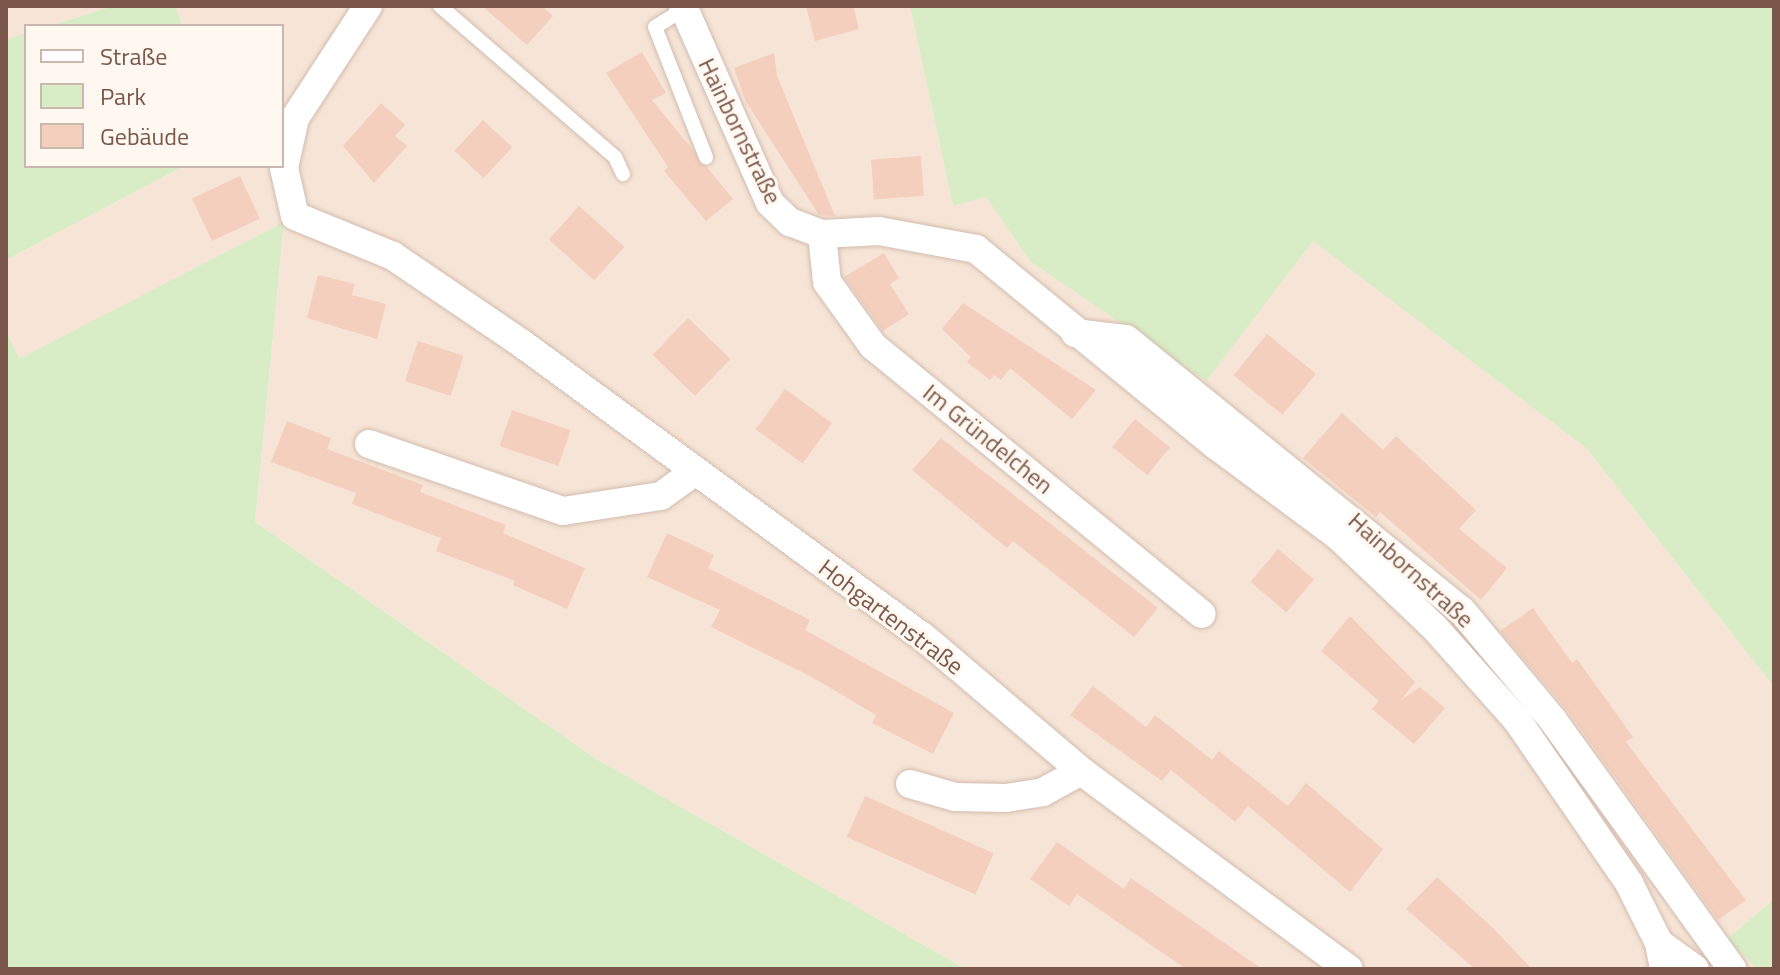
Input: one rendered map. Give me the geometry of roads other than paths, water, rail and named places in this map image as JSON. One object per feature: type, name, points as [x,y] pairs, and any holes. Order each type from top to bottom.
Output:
[{"type":"street","name":"Hohgartenstraße","points":[[368,6],[295,118],[284,168],[295,216],[393,256],[521,343],[693,473],[922,636],[1081,771],[1349,969]]},
{"type":"street","name":"Hainbornstraße","points":[[684,8],[770,203],[790,222],[822,234],[879,231],[976,249],[1075,333],[1337,535],[1434,627],[1517,720],[1629,883],[1662,956],[1695,969]]},
{"type":"street","name":"Im Gründelchen","points":[[822,234],[827,282],[873,346],[1202,614]]},
{"type":"street","name":"Hainbornstraße","points":[[1075,333],[1126,339],[1462,611],[1552,719],[1732,969]]},
{"type":"street","points":[[369,444],[563,511],[661,496],[693,473]]},
{"type":"street","points":[[910,784],[955,797],[1006,798],[1043,792],[1081,771]]},
{"type":"lane","points":[[440,6],[615,157],[623,174]]},
{"type":"lane","points":[[684,8],[655,27],[706,157]]}]
